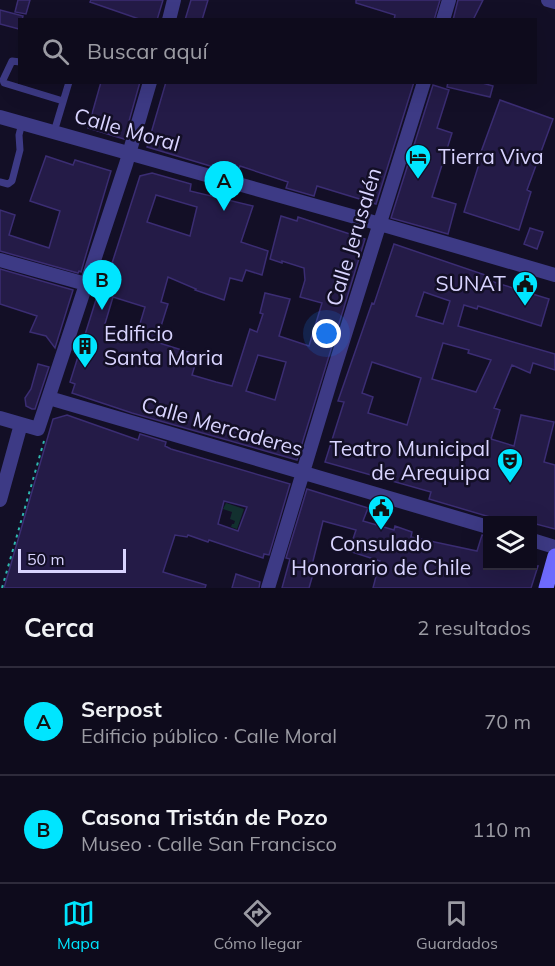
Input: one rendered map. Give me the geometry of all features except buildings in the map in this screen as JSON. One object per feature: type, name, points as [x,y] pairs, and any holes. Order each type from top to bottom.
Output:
[{"type":"street","points":[[170,18],[174,0]]},
{"type":"street","points":[[444,18],[449,0]]},
{"type":"street","points":[[548,0],[555,2]]},
{"type":"street","points":[[0,418],[38,429],[149,84]]},
{"type":"street","name":"Calle Jerusalén","points":[[268,588],[423,84]]},
{"type":"street","name":"Calle Moral","points":[[0,117],[553,273]]},
{"type":"street","points":[[0,260],[86,284]]},
{"type":"street","name":"Calle Mercaderes","points":[[49,398],[483,525]]},
{"type":"street","points":[[0,500],[21,424]]},
{"type":"street","points":[[537,542],[555,547]]},
{"type":"street","points":[[546,588],[555,556]]},
{"type":"lane","points":[[18,61],[13,60],[4,83],[63,101]]},
{"type":"lane","points":[[54,132],[68,84]]},
{"type":"lane","points":[[0,182],[8,184],[12,181],[20,150],[19,135],[22,123]]},
{"type":"path","points":[[2,588],[46,431],[38,429]]},
{"type":"green space","points":[[226,503],[244,509],[237,529],[231,527],[235,521],[230,519],[232,512],[223,509]]},
{"type":"place","name":"Tierra Viva","points":[[418,180]]},
{"type":"place","name":"Serpost","points":[[224,211]]},
{"type":"place","name":"SUNAT","points":[[525,307]]},
{"type":"place","name":"Casona Tristán de Pozo","points":[[102,310]]},
{"type":"place","name":"Edificio Santa Maria","points":[[85,369]]},
{"type":"place","name":"Teatro Municipal de Arequipa","points":[[510,484]]},
{"type":"place","name":"Consulado Honorario de Chile","points":[[381,531]]}]
